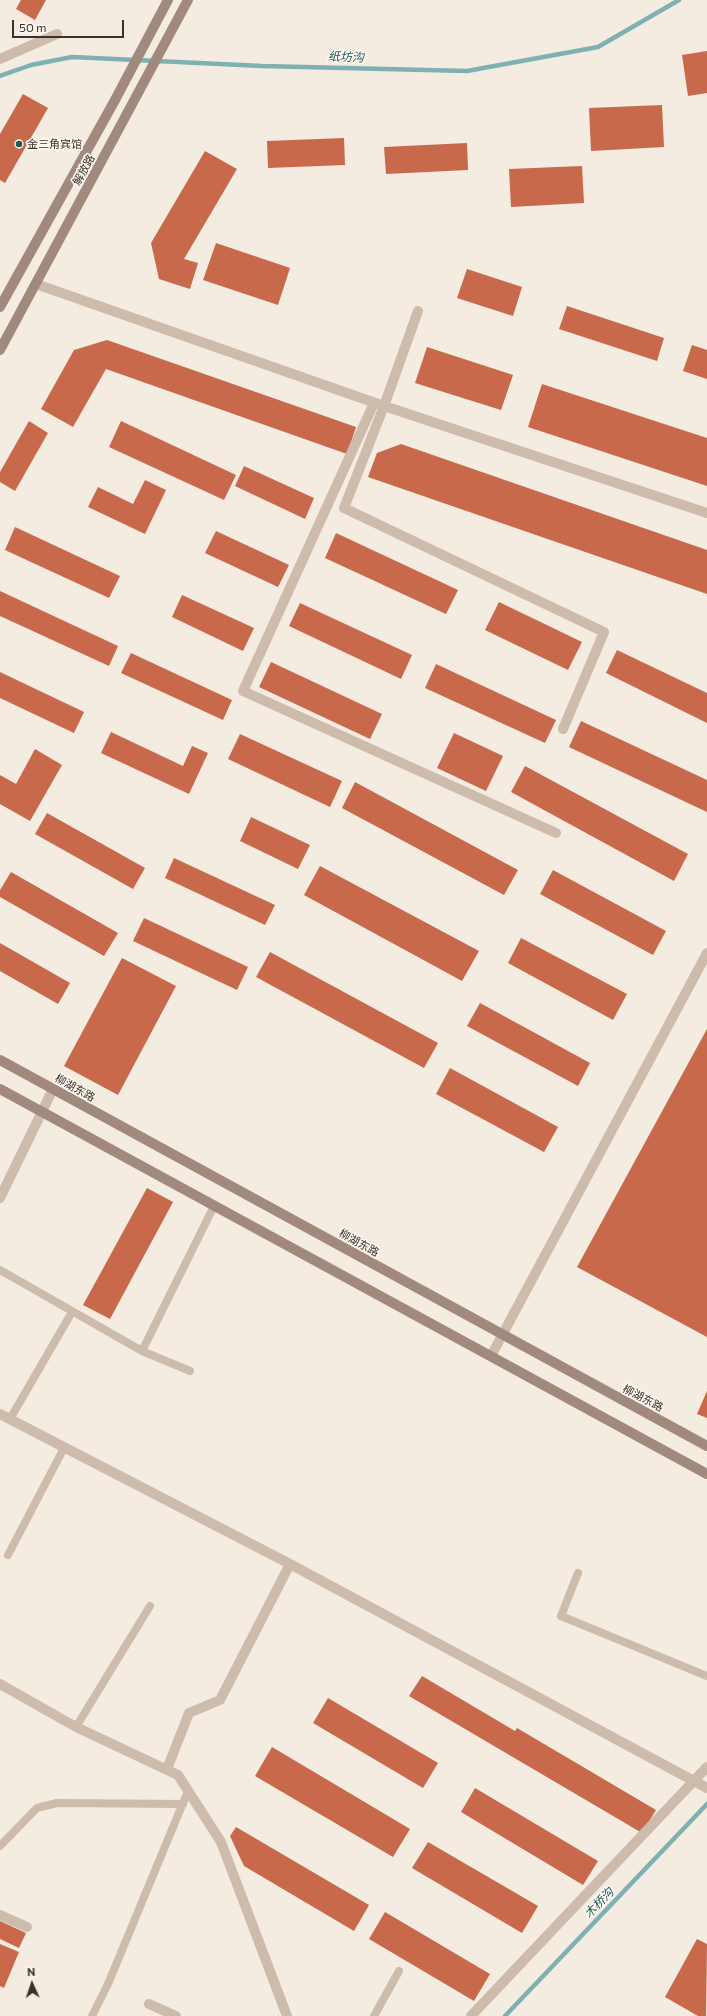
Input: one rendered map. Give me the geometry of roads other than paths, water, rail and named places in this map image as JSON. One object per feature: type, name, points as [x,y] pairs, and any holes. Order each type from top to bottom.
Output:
[{"type":"main road","name":"解放路","points":[[0,307],[115,100],[168,0]]},
{"type":"main road","name":"解放路","points":[[0,350],[137,98],[188,0]]},
{"type":"main road","name":"柳湖东路","points":[[0,1060],[501,1335],[707,1446]]},
{"type":"main road","points":[[0,1089],[707,1474]]},
{"type":"street","points":[[0,59],[57,34]]},
{"type":"street","points":[[36,284],[379,405],[707,513]]},
{"type":"street","points":[[418,311],[379,405],[243,691],[556,833]]},
{"type":"street","points":[[379,405],[344,508],[604,632],[563,729]]},
{"type":"street","points":[[491,1356],[707,953]]},
{"type":"street","points":[[0,1198],[53,1089]]},
{"type":"street","points":[[0,1414],[290,1564],[707,1788]]},
{"type":"street","points":[[167,1769],[189,1713],[220,1700],[290,1564]]},
{"type":"street","points":[[0,1684],[76,1727],[178,1775],[221,1842],[287,2016]]},
{"type":"street","points":[[471,2016],[707,1768]]},
{"type":"street","points":[[0,1915],[27,1927]]},
{"type":"street","points":[[149,2004],[176,2016]]},
{"type":"lane","points":[[142,1351],[214,1206]]},
{"type":"lane","points":[[0,1270],[142,1351],[190,1371]]},
{"type":"lane","points":[[10,1419],[72,1312]]},
{"type":"lane","points":[[8,1555],[64,1448]]},
{"type":"lane","points":[[578,1573],[561,1616],[707,1676]]},
{"type":"lane","points":[[76,1727],[150,1606]]},
{"type":"lane","points":[[92,2016],[111,1976],[188,1791]]},
{"type":"lane","points":[[0,1846],[37,1808],[57,1803],[183,1804]]},
{"type":"lane","points":[[374,2016],[399,1971]]},
{"type":"waterway","name":"纸坊沟","points":[[0,76],[31,65],[72,57],[262,66],[467,71],[598,47],[679,0]]},
{"type":"waterway","name":"木桥沟","points":[[505,2016],[707,1804]]},
{"type":"place","name":"金三角宾馆","points":[[19,144]]}]
